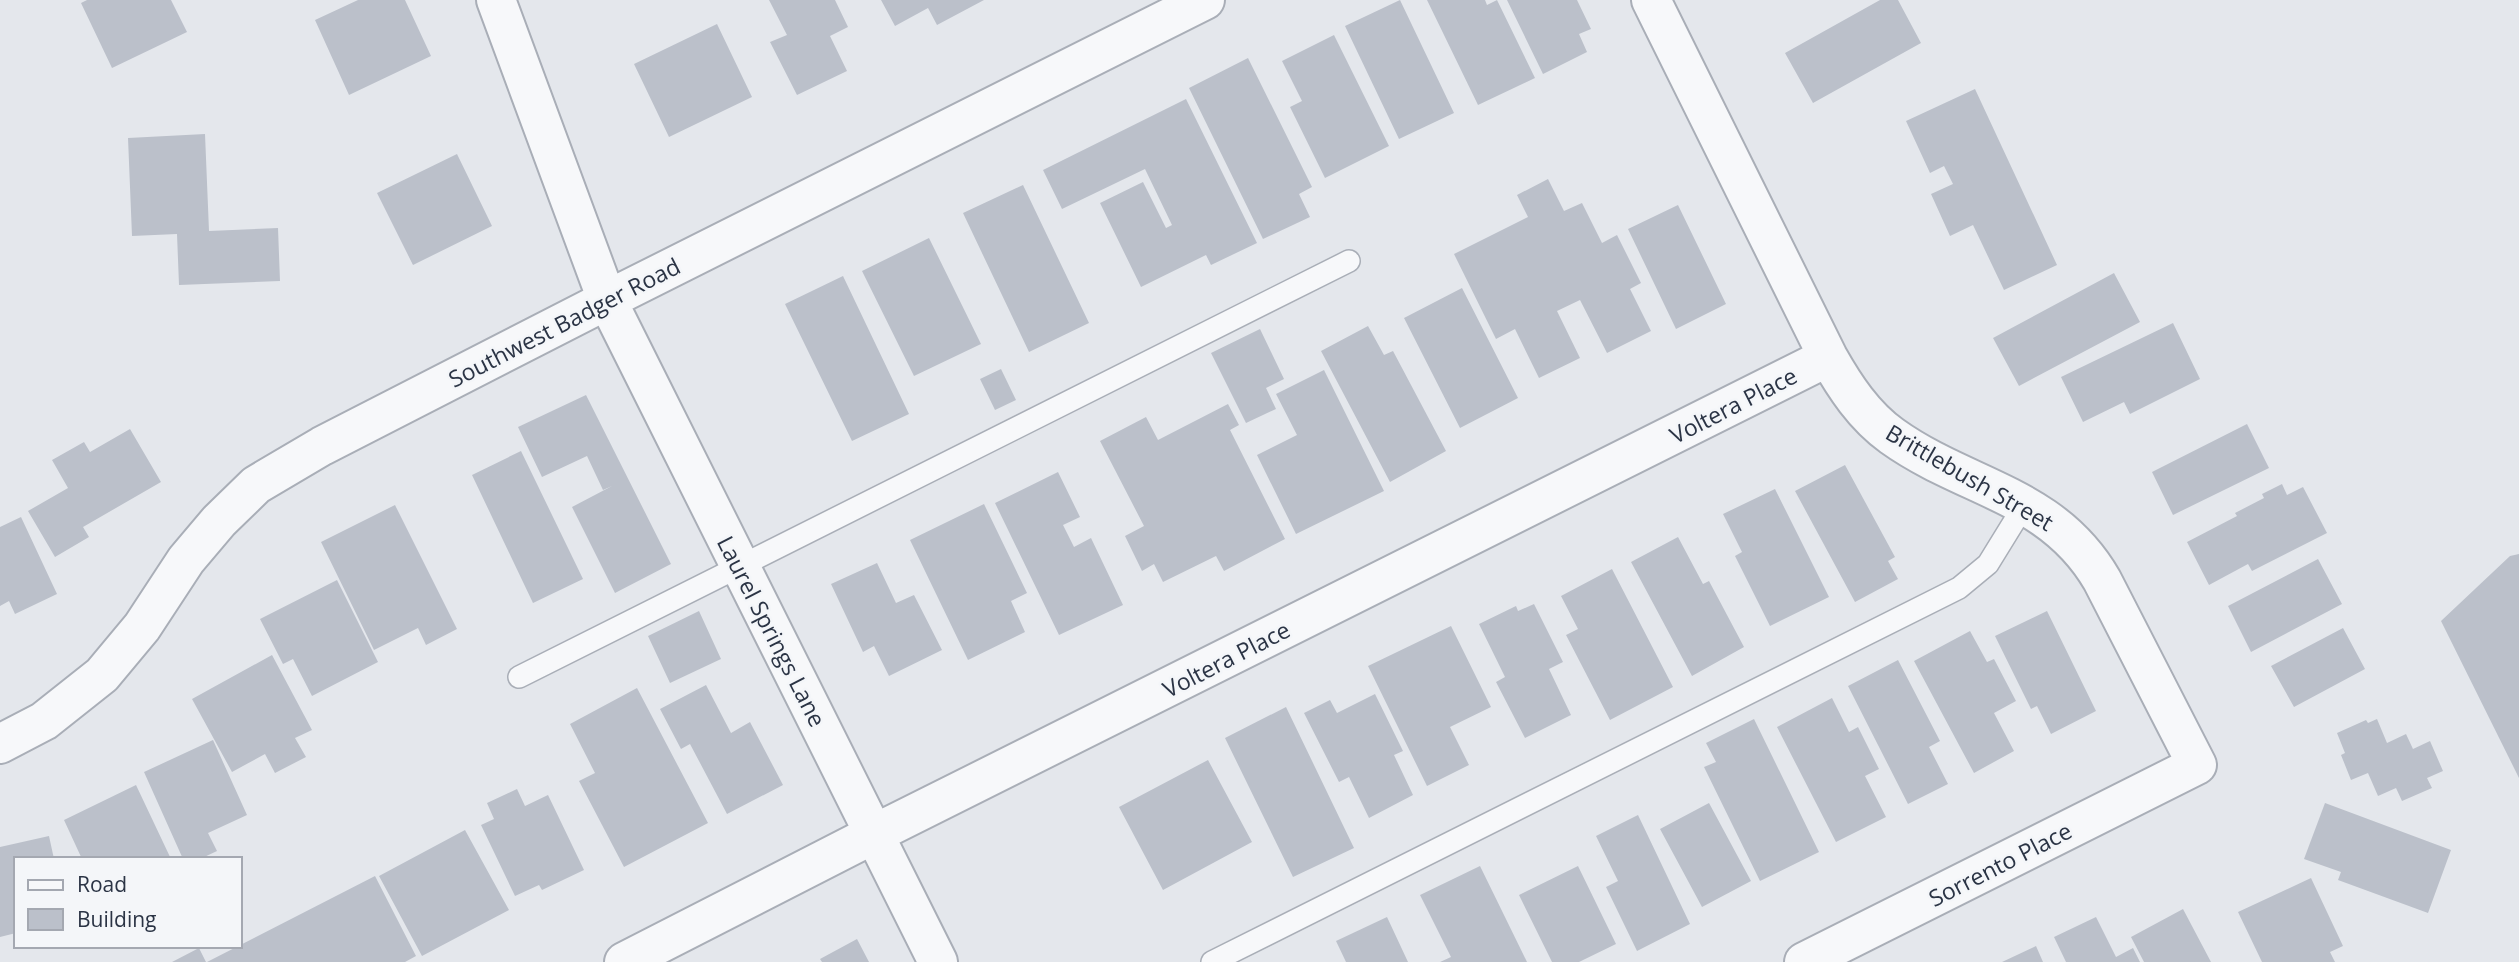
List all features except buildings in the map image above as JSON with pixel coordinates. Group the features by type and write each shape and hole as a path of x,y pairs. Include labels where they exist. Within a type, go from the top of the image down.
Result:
{"street":[{"name":"Laurel Springs Lane","path":"496,0 607,300 938,962"},
{"name":"Southwest Badger Road","path":"0,744 44,720 102,675 142,627 186,560 219,521 256,485 322,446 607,300 1205,0"},
{"name":"Brittlebush Street","path":"1651,0 1828,357 1857,402 1891,435 1928,458 2025,504 2072,539 2094,565 2197,765"},
{"name":"Voltera Place","path":"624,962 874,834 1828,357"},
{"name":"Sorrento Place","path":"1804,962 2197,765"}],"lane":[{"path":"519,677 1349,261"},
{"path":"1212,962 1959,588 1988,564 2025,504"}]}
